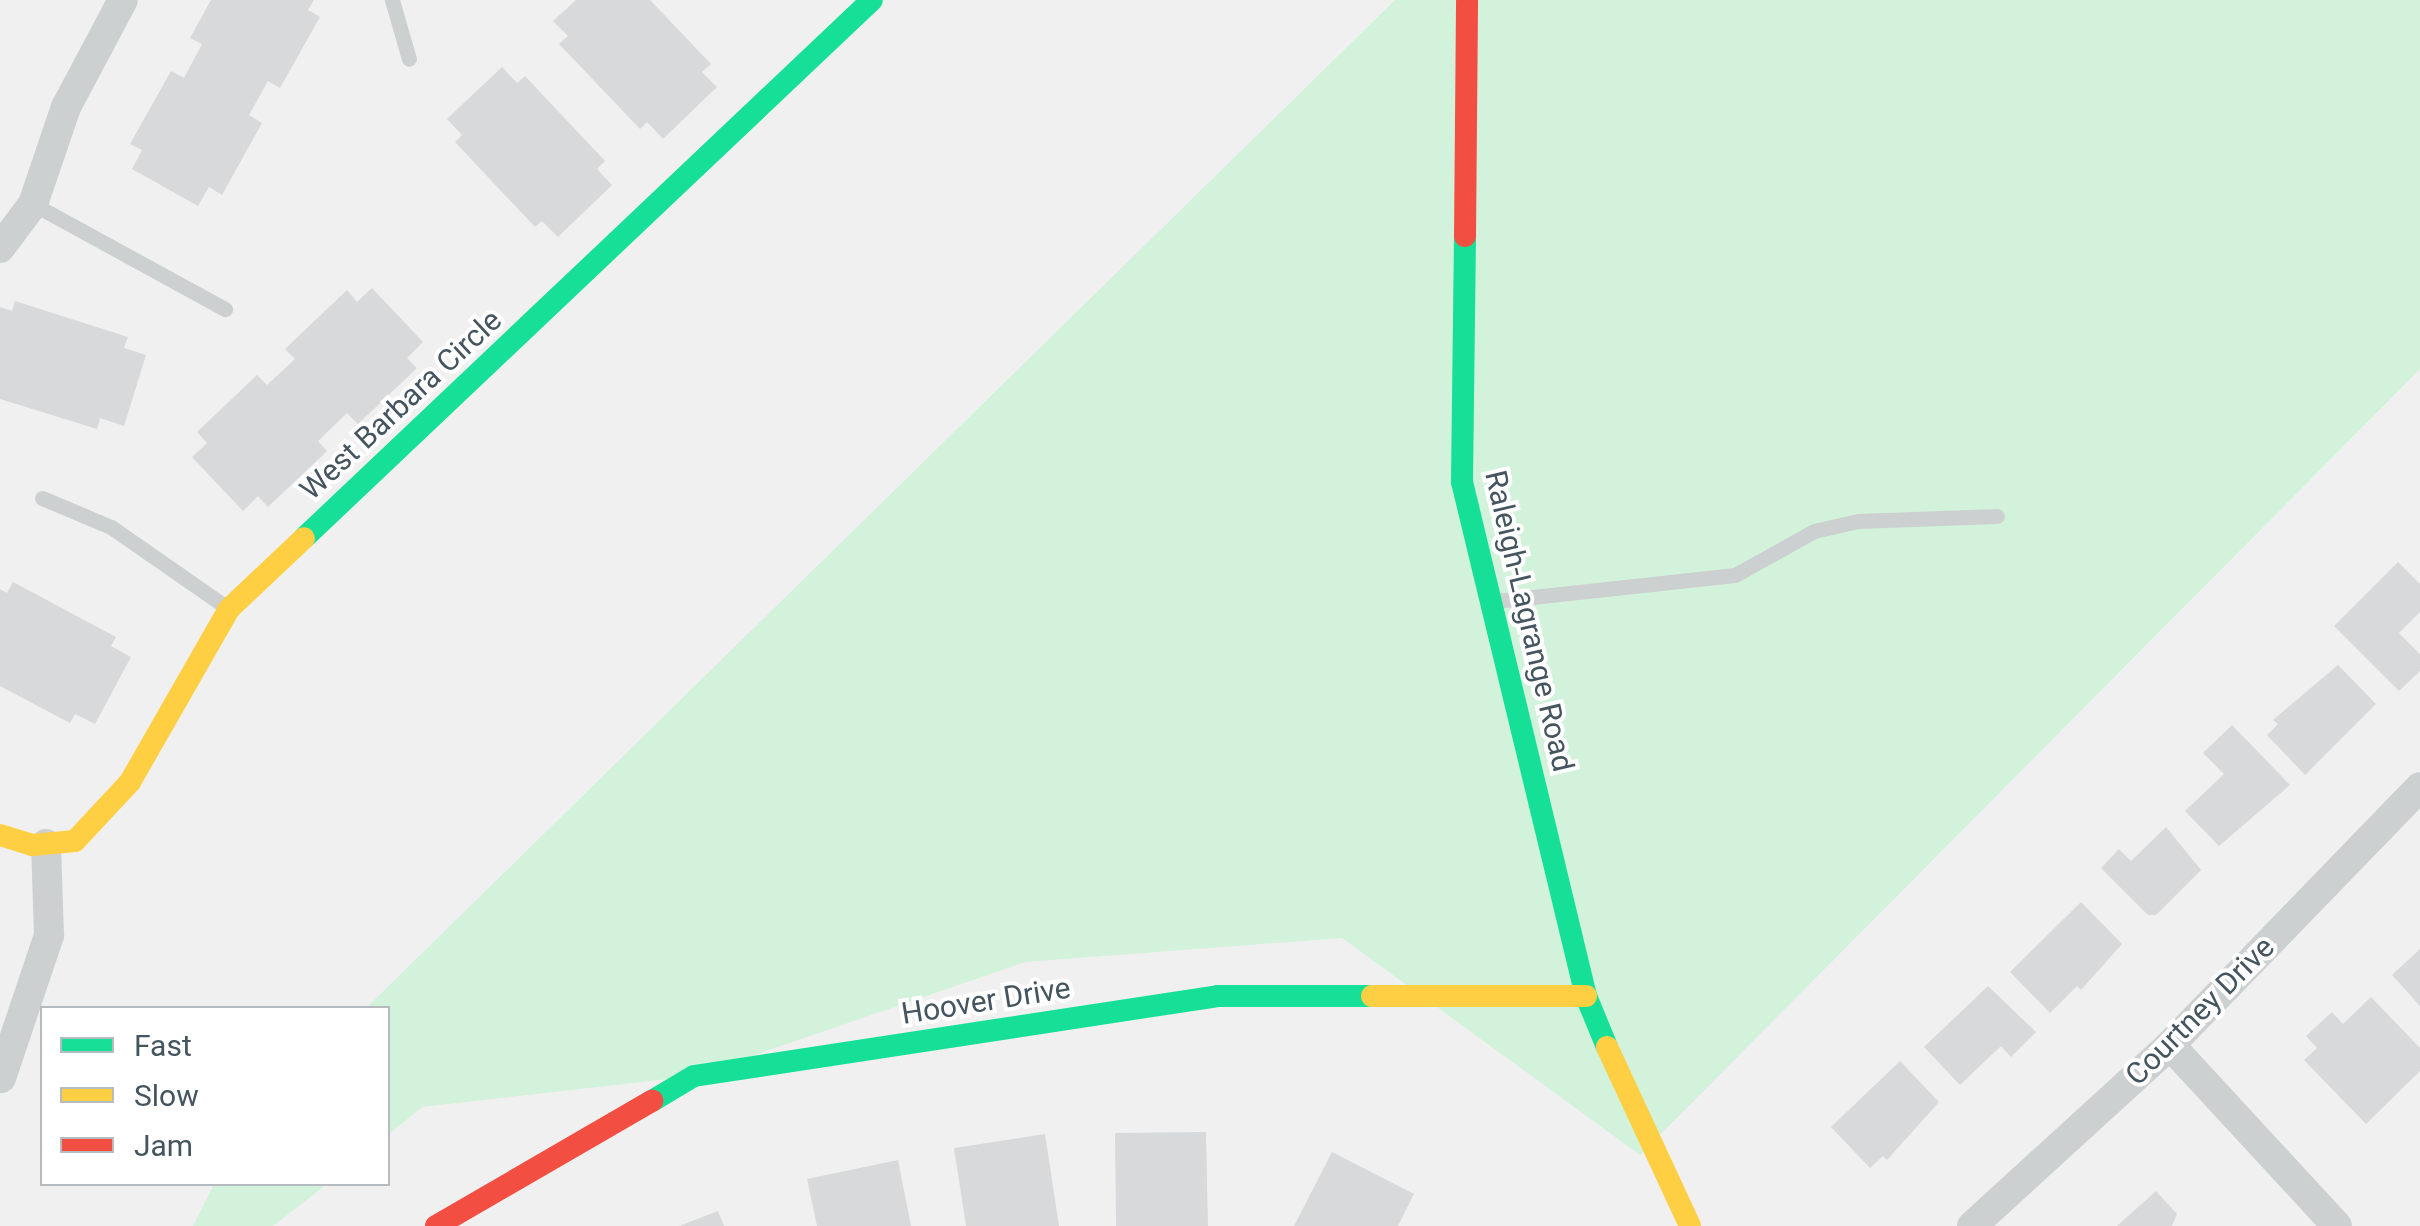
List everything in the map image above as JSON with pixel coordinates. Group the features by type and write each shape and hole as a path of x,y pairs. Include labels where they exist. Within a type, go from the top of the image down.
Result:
{"street":[{"path":"0,248 33,204 66,107 123,0"},
{"name":"West Barbara Circle","path":"46,844 75,841 130,782 230,609 872,0"},
{"name":"Raleigh-Lagrange Road","path":"1467,0 1462,482 1586,996 1653,1157 1690,1226"},
{"name":"Courtney Drive","path":"1972,1226 2170,1045 2420,787"},
{"path":"0,835 46,844 50,935 1,1078"},
{"name":"Hoover Drive","path":"447,1224 694,1076 1218,996 1586,996"},
{"path":"2170,1045 2337,1226"}],"lane":[{"path":"392,0 409,59"},
{"path":"33,204 225,309"},
{"path":"42,498 111,527 230,609"},
{"path":"1491,601 1735,574 1814,531 1858,521 1997,516"}],"green space":[{"path":"1395,0 2420,0 2420,369 1640,1155 1342,938 1025,962 694,1076 422,1107 390,1133 390,1006 368,1006"},
{"path":"213,1186 324,1186 273,1226 193,1226"}],"building":[{"path":"211,0 314,0 308,10 320,17 280,88 268,81 249,115 262,123 222,195 209,187 198,206 132,169 142,150 130,144 171,71 184,78 202,44 190,38"},
{"path":"576,0 650,0 711,64 702,72 717,87 663,139 647,122 640,129 559,44 568,36 553,21"},
{"path":"502,67 517,83 525,76 605,161 597,169 612,185 558,237 542,221 535,227 455,142 462,135 447,119"},
{"path":"372,288 423,342 407,358 417,368 358,424 347,413 318,441 327,451 268,507 258,496 243,511 192,457 207,443 197,432 257,375 267,385 295,359 285,349 347,290 357,302"},
{"path":"15,301 128,337 124,348 146,355 124,426 100,418 97,429 0,399 0,307 12,311"},
{"path":"2398,562 2420,584 2420,612 2399,633 2420,654 2420,671 2399,691 2334,626"},
{"path":"13,582 116,637 111,646 131,657 95,724 75,714 70,723 0,686 0,589 7,593"},
{"path":"2338,665 2376,704 2305,775 2267,735 2278,724 2273,720"},
{"path":"2232,725 2290,785 2219,846 2185,811 2224,774 2203,753"},
{"path":"2166,827 2201,870 2156,915 2148,915 2101,868 2119,849 2131,861"},
{"path":"2081,902 2122,944 2081,990 2077,986 2050,1013 2010,972"},
{"path":"2420,949 2420,1006 2392,975"},
{"path":"1988,986 2036,1032 2011,1057 2001,1046 1960,1085 1924,1047"},
{"path":"2371,997 2420,1048 2420,1071 2366,1124 2304,1060 2317,1048 2306,1036 2332,1012 2343,1024"},
{"path":"1900,1061 1939,1102 1887,1160 1883,1156 1870,1168 1831,1127"},
{"path":"1206,1132 1208,1226 1116,1226 1115,1133"},
{"path":"1045,1134 1059,1226 966,1226 954,1148"},
{"path":"1332,1152 1414,1194 1398,1226 1294,1226"},
{"path":"898,1160 911,1226 817,1226 807,1179"},
{"path":"2156,1191 2177,1214 2172,1226 2117,1226"},
{"path":"718,1211 724,1226 679,1226"}],"traffic: fast":[{"path":"304,538 872,0"},
{"path":"1465,236 1462,482 1586,996 1607,1047"},
{"path":"652,1101 694,1076 1218,996 1372,996"}],"traffic: slow":[{"path":"0,835 32,845 75,841 130,782 229,609 304,538"},
{"path":"1372,996 1586,996"},
{"path":"1607,1047 1690,1226"}],"traffic: jam":[{"path":"1465,236 1467,0"},
{"path":"436,1226 652,1101"}]}
